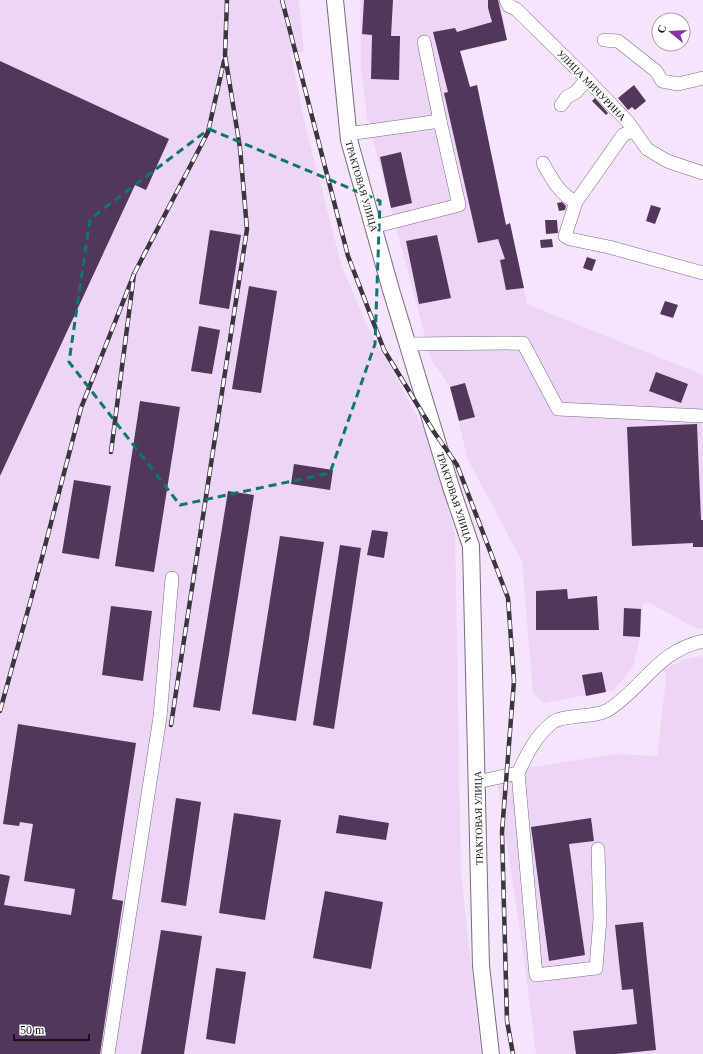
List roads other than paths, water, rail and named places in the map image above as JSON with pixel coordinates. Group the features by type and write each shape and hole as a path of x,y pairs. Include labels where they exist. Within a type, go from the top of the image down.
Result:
{"main road":[{"name":"ТРАКТОВАЯ УЛИЦА","path":"335,0 348,134 373,227 471,546 481,966 491,1054"}],"street":[{"name":"УЛИЦА МИЧУРИНА","path":"506,0 509,6 516,9 628,122 632,131 647,149 667,160 703,173"},
{"path":"604,40 618,40 656,71 662,81 678,84 703,78"},
{"path":"373,227 459,205 424,42"},
{"path":"561,105 567,97 576,92 587,79"},
{"path":"348,134 440,121"},
{"path":"632,131 624,135 576,202 565,236 570,239 609,247 703,273"},
{"path":"544,163 551,178 567,198 576,202"},
{"path":"408,344 523,343 558,409 703,416"},
{"path":"108,1054 160,717 172,578"},
{"path":"598,849 600,919 596,968 536,975 518,773 542,732 553,721 606,711 628,694 664,658 701,642"},
{"path":"477,782 518,773"}],"railway":[{"path":"171,725 247,229 240,148 225,55 227,0"},
{"path":"282,0 348,256 384,350 434,432 457,465 508,598 514,681 502,832 507,1021 513,1054"},
{"path":"111,452 134,274 208,132 224,61"},
{"path":"0,711 81,408 134,274"}]}
